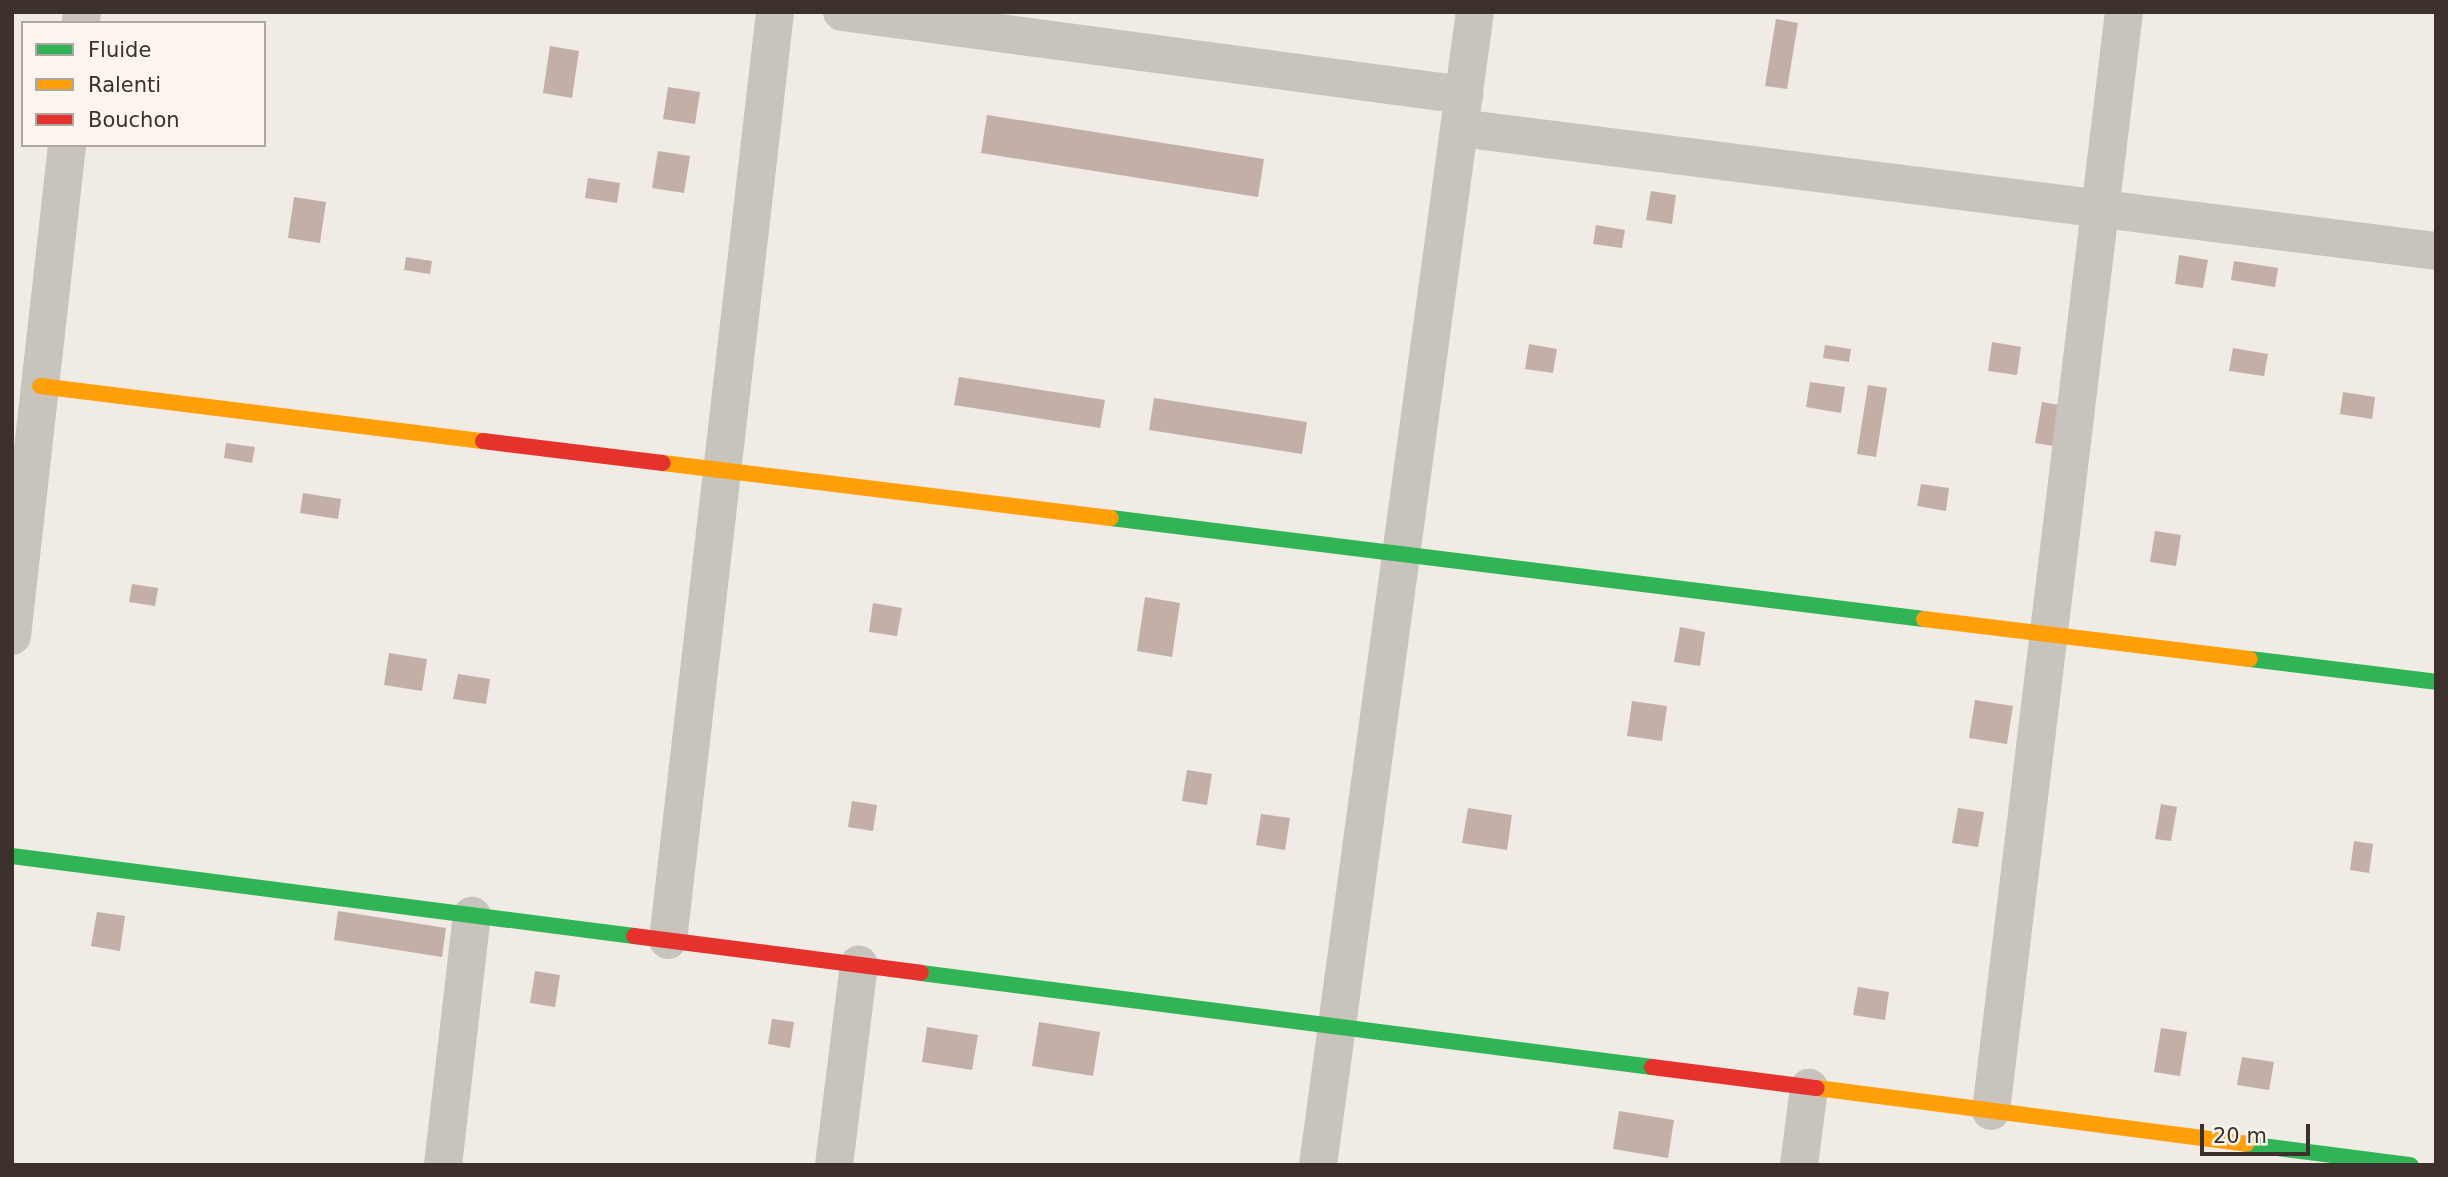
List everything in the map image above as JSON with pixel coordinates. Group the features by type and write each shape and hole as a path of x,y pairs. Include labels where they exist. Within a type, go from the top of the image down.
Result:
{"street":[{"path":"668,940 775,12"},
{"path":"842,12 1462,112 2100,209 2436,251"},
{"path":"1318,1165 1475,12"},
{"path":"1992,1111 2124,12"},
{"path":"12,636 67,147"},
{"path":"40,386 2049,631 2436,682"},
{"path":"12,856 2411,1165"},
{"path":"443,1165 472,916"},
{"path":"834,1165 859,965"},
{"path":"1799,1165 1809,1088"}],"building":[{"path":"1776,19 1798,23 1787,89 1765,86"},
{"path":"550,46 579,51 572,98 543,93"},
{"path":"668,87 700,92 695,124 663,119"},
{"path":"987,115 1264,159 1258,197 981,153"},
{"path":"658,151 690,156 684,193 652,188"},
{"path":"588,178 620,183 617,203 585,198"},
{"path":"1651,191 1676,195 1672,224 1646,220"},
{"path":"294,197 326,202 320,243 288,238"},
{"path":"1596,225 1625,230 1622,248 1593,244"},
{"path":"2179,255 2208,260 2203,288 2175,284"},
{"path":"406,257 432,261 430,274 404,270"},
{"path":"2234,261 2278,268 2275,287 2231,280"},
{"path":"1992,342 2021,347 2017,375 1988,371"},
{"path":"1529,344 1557,349 1553,373 1525,369"},
{"path":"1825,345 1851,349 1849,362 1823,358"},
{"path":"2233,348 2268,354 2264,376 2229,371"},
{"path":"959,377 1105,400 1100,428 954,405"},
{"path":"1810,382 1845,387 1841,413 1806,407"},
{"path":"1868,385 1887,388 1876,457 1857,454"},
{"path":"2343,392 2375,397 2372,419 2340,414"},
{"path":"1154,398 1307,422 1302,454 1149,430"},
{"path":"2042,402 2083,409 2077,450 2035,443"},
{"path":"226,443 255,447 252,463 224,458"},
{"path":"1921,484 1949,488 1946,511 1917,506"},
{"path":"303,493 341,499 338,519 300,513"},
{"path":"2155,531 2181,535 2176,566 2150,562"},
{"path":"132,584 158,588 155,606 129,602"},
{"path":"1145,597 1180,603 1172,657 1137,651"},
{"path":"873,603 902,608 897,636 869,632"},
{"path":"1680,627 1705,632 1700,666 1674,662"},
{"path":"389,653 427,659 422,691 384,685"},
{"path":"458,674 490,679 486,704 453,699"},
{"path":"1975,700 2013,706 2007,744 1969,738"},
{"path":"1632,701 1667,706 1662,741 1627,736"},
{"path":"1187,770 1212,774 1207,805 1182,801"},
{"path":"852,801 877,805 873,831 848,827"},
{"path":"2161,804 2177,807 2171,841 2155,839"},
{"path":"1468,808 1512,815 1507,850 1462,843"},
{"path":"1958,808 1984,812 1978,847 1952,843"},
{"path":"1261,814 1290,818 1285,850 1256,845"},
{"path":"2354,841 2373,844 2369,873 2350,870"},
{"path":"338,911 446,928 442,957 334,940"},
{"path":"97,912 125,916 120,951 91,946"},
{"path":"535,971 560,975 555,1007 530,1003"},
{"path":"1858,987 1889,992 1885,1020 1853,1015"},
{"path":"772,1019 794,1022 790,1048 768,1044"},
{"path":"1039,1022 1100,1032 1093,1076 1032,1066"},
{"path":"927,1027 978,1035 972,1070 922,1062"},
{"path":"2161,1028 2187,1032 2180,1076 2154,1072"},
{"path":"2242,1057 2274,1062 2269,1090 2237,1085"},
{"path":"1619,1111 1674,1120 1668,1158 1613,1149"}],"traffic: fast":[{"path":"1111,518 1924,619"},
{"path":"2250,659 2436,682"},
{"path":"12,856 634,936"},
{"path":"921,973 1652,1067"},
{"path":"2246,1144 2411,1165"}],"traffic: slow":[{"path":"40,386 483,441"},
{"path":"663,463 1111,518"},
{"path":"1924,619 2250,659"},
{"path":"1817,1088 2246,1144"}],"traffic: jam":[{"path":"483,441 663,463"},
{"path":"634,936 921,973"},
{"path":"1652,1067 1817,1088"}]}
